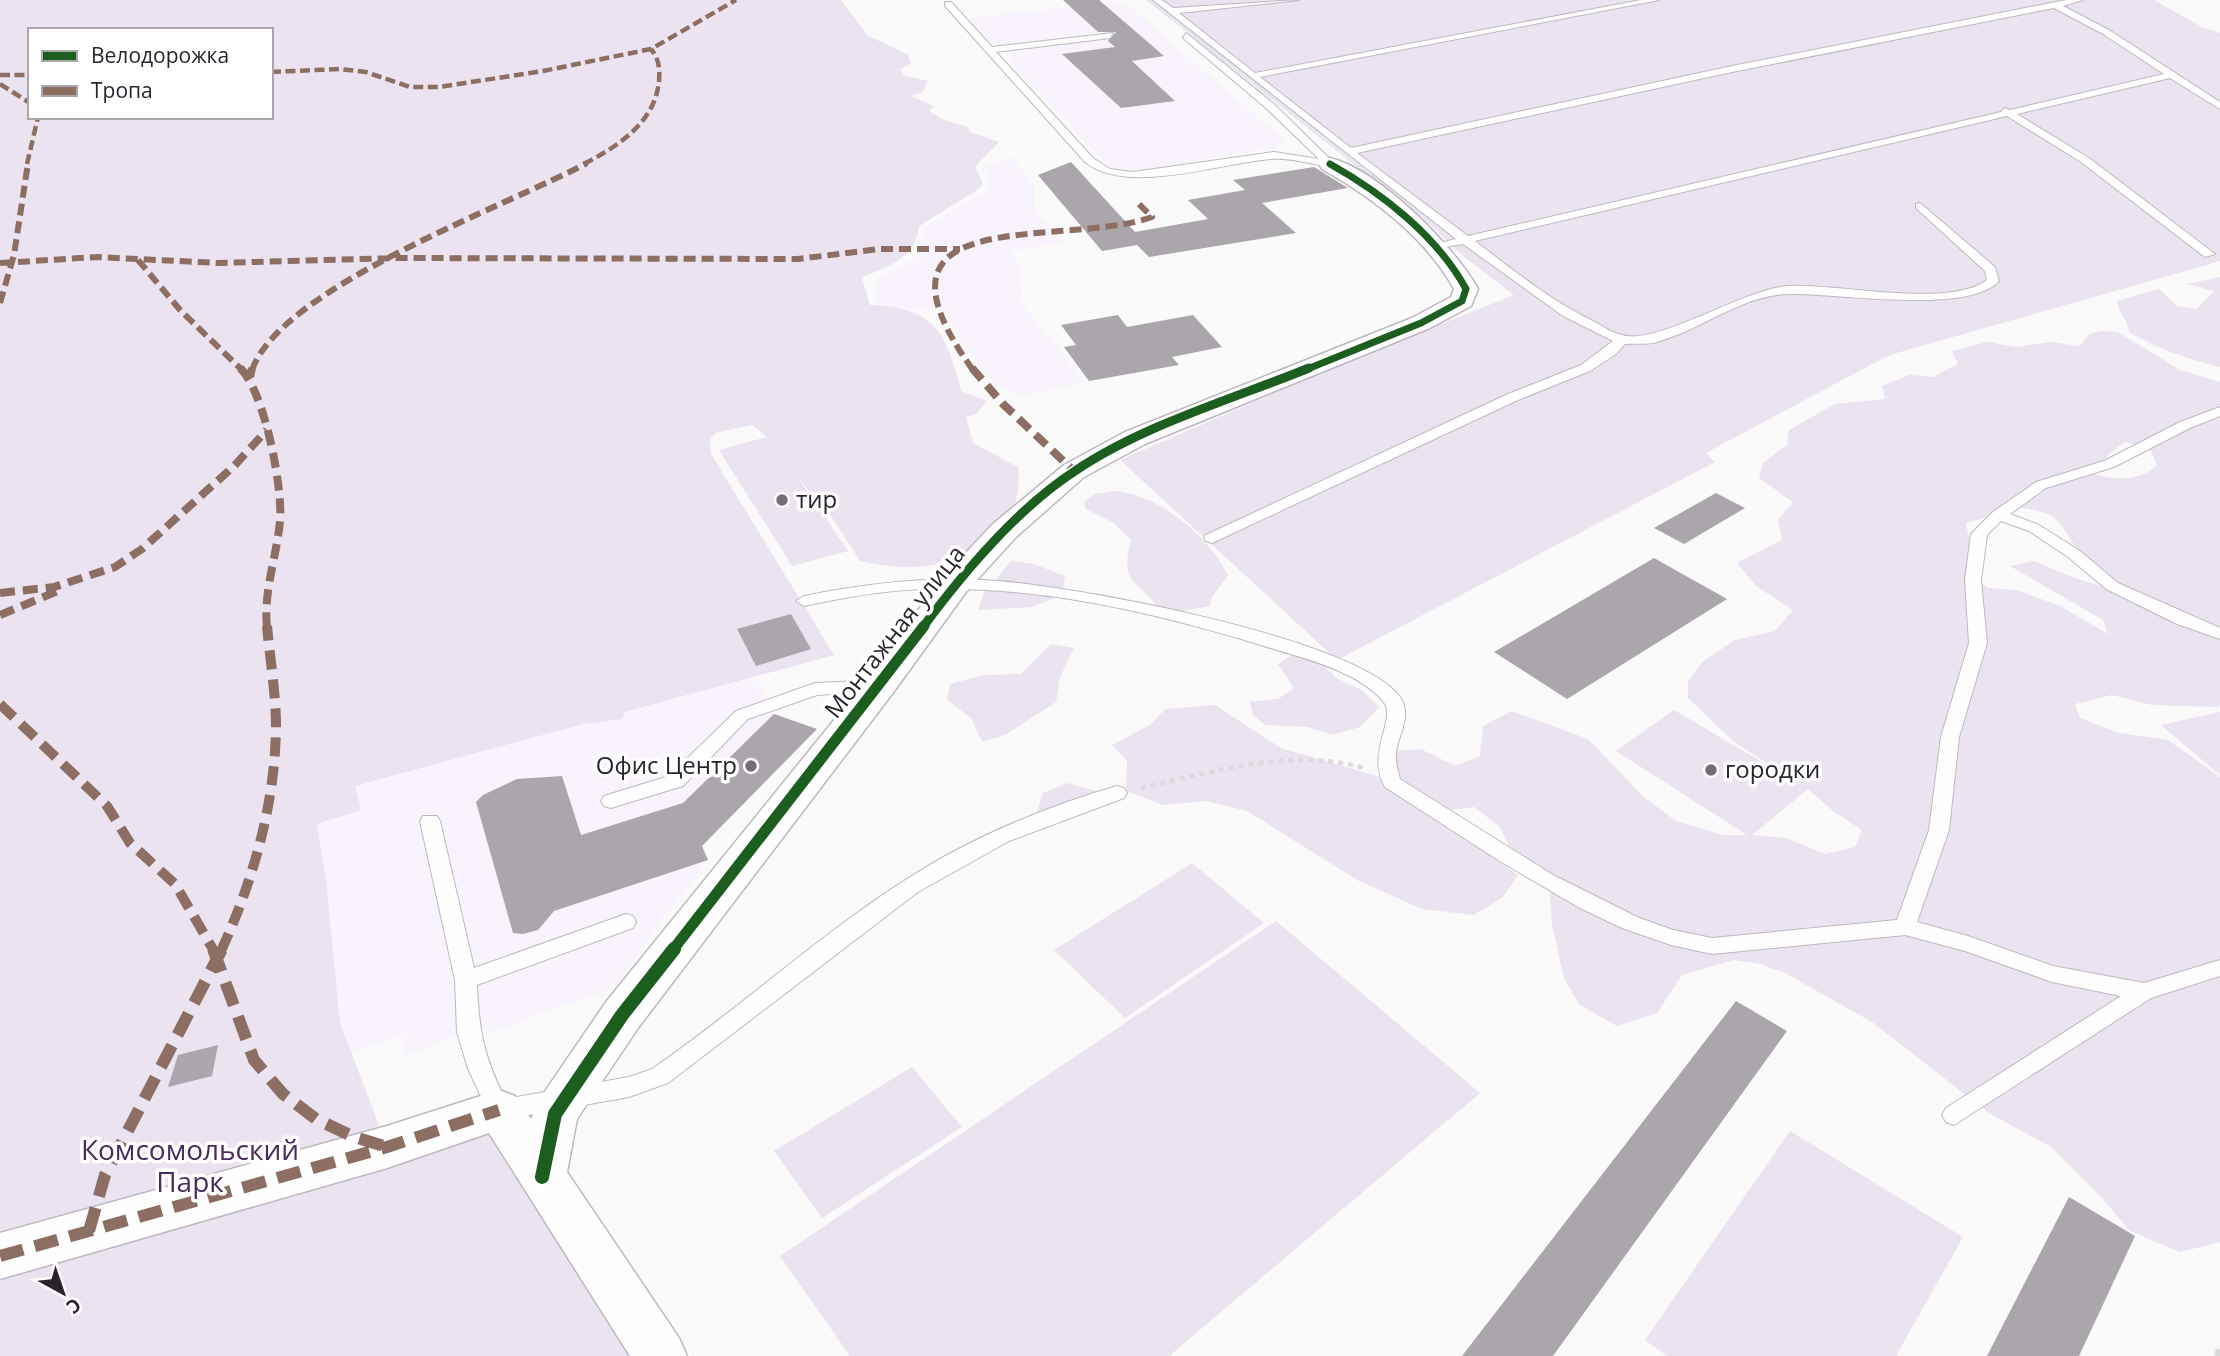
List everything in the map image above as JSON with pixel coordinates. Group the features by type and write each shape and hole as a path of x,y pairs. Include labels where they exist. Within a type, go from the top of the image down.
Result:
{"street":[{"name":"Монтажная улица","path":"542,1177 555,1114 630,1004 880,686 954,585 1014,523 1074,471 1135,438 1420,323 1462,301 1466,289 1450,244 1350,174 1339,158"},
{"path":"0,1256 387,1147 499,1110 660,1356"}],"lane":[{"path":"1142,0 1270,106 1339,158 2079,0"},
{"path":"1157,0 1256,75 1339,158"},
{"path":"1171,11 1295,0"},
{"path":"1256,75 1655,0"},
{"name":"Монтажная улица","path":"948,4 1089,160 1111,173 1140,175 1274,155 1339,158"},
{"path":"2055,5 2106,32 2220,106"},
{"path":"990,50 1110,35"},
{"path":"1450,244 2005,111 2171,75"},
{"path":"2005,111 2085,160 2208,254"},
{"path":"1450,244 1621,340 1653,339 1761,294 1789,289 1931,297 1981,290 1993,281 1991,270 1920,206"},
{"path":"1212,538 1526,391 1595,364 1613,351 1621,340"},
{"path":"1905,927 1939,830 1950,737 1978,643 1973,580 1979,534 1998,515 2041,485 2109,464 2185,425 2220,411"},
{"path":"1998,515 2034,528 2074,554 2112,586 2183,620 2220,634"},
{"path":"804,601 863,589 954,585 1041,591 1139,606 1219,626 1340,668 1394,702 1395,725 1385,758 1392,782 1578,898 1641,928 1681,942 1712,946 1905,927 1968,944 2052,974 2144,992"},
{"path":"611,801 676,781 742,715 815,690 880,686"},
{"path":"430,821 466,979 468,1031 480,1069 499,1110 629,1087 660,1076 872,916 950,865 1002,836 1117,793"},
{"path":"466,979 626,922"},
{"path":"1954,1115 2144,992 2220,968"}],"path":[{"path":"1117,793 1208,773 1307,760 1349,762 1392,782"},
{"path":"2217,1356 2220,1346"}],"shaded area":[{"path":"1117,2 1128,5 1285,141 1273,148 1134,171 1107,165 1010,61 1011,50 1005,45 984,41 962,19"},
{"path":"1012,157 1034,186 1034,210 1064,243 1011,251 1019,264 1023,305 1085,382 1021,396 997,388 959,338 946,310 891,310 875,300 877,280 916,258 925,227 985,191 991,181 984,167"},
{"path":"755,677 774,714 817,729 702,846 708,860 613,988 488,1033 486,1025 407,1055 401,1034 351,1054 340,1023 326,880 317,824 361,810 354,786"}],"green space":[{"name":"Комсомольский Парк","path":"0,0 841,0 867,35 908,55 911,64 900,69 904,76 928,81 923,92 911,96 934,106 929,111 944,120 968,127 970,132 999,142 975,167 983,183 979,189 919,226 912,247 899,260 862,278 870,305 910,312 935,327 950,354 961,391 987,401 976,414 966,417 973,443 1018,467 1018,492 1012,512 988,550 924,566 895,567 860,561 833,519 797,476 848,551 792,566 719,450 767,437 752,425 715,433 710,440 711,454 834,655 625,712 622,719 583,724 355,786 361,810 317,824 326,880 340,1023 387,1146 499,1110 660,1356 0,1356"},
{"path":"1146,0 2154,0 2202,27 2220,33 2220,261 1893,354 1706,453 1715,462 1337,660 1120,460 1351,360 1514,295 1464,257 1428,223"},
{"path":"2220,277 2220,367 2173,353 2129,332 2117,301 2159,289 2177,306 2197,309 2214,291 2187,284"},
{"path":"2101,331 2118,332 2180,370 2220,382 2220,704 2218,707 2152,705 2112,695 2075,704 2080,718 2119,733 2168,740 2220,777 2220,1242 2180,1252 2130,1231 2100,1196 2051,1147 1989,1113 1872,1022 1785,973 1760,964 1733,960 1682,975 1657,1013 1617,1026 1580,1005 1564,979 1552,924 1549,887 1536,864 1509,846 1499,826 1474,807 1438,812 1473,843 1518,875 1503,897 1474,915 1422,909 1357,880 1247,811 1206,801 1163,805 1126,791 1127,761 1112,745 1150,725 1165,709 1215,705 1281,748 1384,778 1385,752 1421,749 1455,766 1480,756 1483,726 1512,711 1588,739 1644,797 1676,821 1723,835 1747,835 1616,751 1674,710 1808,789 1734,742 1688,698 1688,682 1702,662 1735,640 1775,631 1793,610 1756,586 1737,563 1782,540 1778,519 1793,502 1759,478 1763,463 1787,445 1789,430 1835,404 1885,399 1882,386 1909,375 1933,377 1958,364 1952,351 1987,342 2016,347 2050,342 2080,346 2089,334","holes":["2126,442 2150,450 2157,465 2142,475 2124,478 2105,477 2088,471","2008,504 2047,514 2055,519 2080,552 2101,572 2110,589 2034,561 2010,566 2103,620 2108,634 2060,606 2016,590 1988,588 1967,571 1973,559 1966,523 1988,517","1808,789 1833,811 1862,830 1855,847 1825,854 1786,838 1752,835"]},
{"path":"1115,491 1132,494 1165,509 1195,532 1208,546 1228,575 1212,597 1210,606 1162,615 1147,594 1134,582 1128,567 1131,539 1112,522 1086,509 1084,502 1095,494"},
{"path":"1011,561 1034,564 1065,576 1062,595 1032,607 978,610 983,595"},
{"path":"1051,644 1074,648 1060,677 1056,702 1005,735 982,742 971,718 947,700 950,684 983,675 1021,674"},
{"path":"1293,654 1316,657 1336,678 1362,690 1379,707 1360,727 1332,735 1308,727 1265,725 1253,715 1250,702 1278,699 1294,688 1278,664"},
{"path":"2220,712 2220,775 2161,725"},
{"path":"1067,783 1097,791 1084,812 1060,819 1037,811 1043,793"},
{"path":"1192,863 1264,923 1125,1018 1054,950"},
{"path":"1276,921 1480,1093 1169,1356 850,1356 780,1256"},
{"path":"912,1067 962,1127 822,1218 774,1151"},
{"path":"1790,1131 1963,1237 1896,1356 1667,1356 1645,1340"}],"building":[{"path":"1063,0 1099,0 1164,56 1132,61 1175,101 1121,108 1062,54 1115,47 1108,41 1116,32 1098,32"},
{"path":"1071,162 1135,232 1208,219 1188,200 1245,190 1233,180 1314,167 1348,188 1262,203 1296,233 1149,257 1137,245 1102,251 1038,175"},
{"path":"1118,315 1127,327 1193,315 1222,347 1172,357 1179,365 1089,381 1064,347 1076,345 1061,325"},
{"path":"1716,493 1745,508 1684,544 1654,528"},
{"path":"1654,558 1727,599 1567,699 1494,652"},
{"path":"791,614 811,649 756,666 737,629"},
{"path":"774,714 817,729 702,846 708,860 554,911 538,930 523,934 513,933 476,802 483,795 517,779 562,776 581,835 683,803"},
{"path":"1736,1001 1787,1031 1553,1356 1462,1356"},
{"path":"218,1045 212,1076 168,1087 178,1055"},
{"path":"2069,1197 2135,1236 2079,1356 1987,1356"}],"marked path":[{"path":"273,72 340,69 366,72 410,87 439,87 543,71 651,49 736,0"},
{"path":"250,377 256,358 275,335 340,286 429,237 594,159 635,130 649,114 657,92 658,62 651,49"},
{"path":"0,75 28,75"},
{"path":"0,84 28,102"},
{"path":"0,303 14,255 26,170 38,119"},
{"path":"1074,471 1030,431 976,374 954,343 939,313 935,284 945,258 958,248 993,239 1123,225 1152,217 1137,202"},
{"path":"0,263 97,257 218,263 395,258 798,259 879,249 960,249"},
{"path":"89,1231 105,1175 209,978 240,910 265,825 274,763 276,725 266,620 280,520 280,493 267,430 250,377 181,311 138,260"},
{"path":"0,593 54,587 115,567 142,549 234,466 267,430"},
{"path":"0,615 58,591"},
{"path":"0,704 107,806 130,843 175,884 209,938 254,1060 283,1094 316,1119 354,1137 387,1147"},
{"path":"0,1256 387,1147 499,1110"}],"cycle path":[{"path":"542,1177 555,1114 622,1015 880,686 954,585 1004,531 1074,471 1135,438 1421,323 1462,301 1466,289 1444,256 1426,237 1385,201 1330,164"}],"place":[{"name":"тир","path":"782,500"},
{"name":"Офис Центр","path":"751,766"},
{"name":"городки","path":"1711,770"}]}
